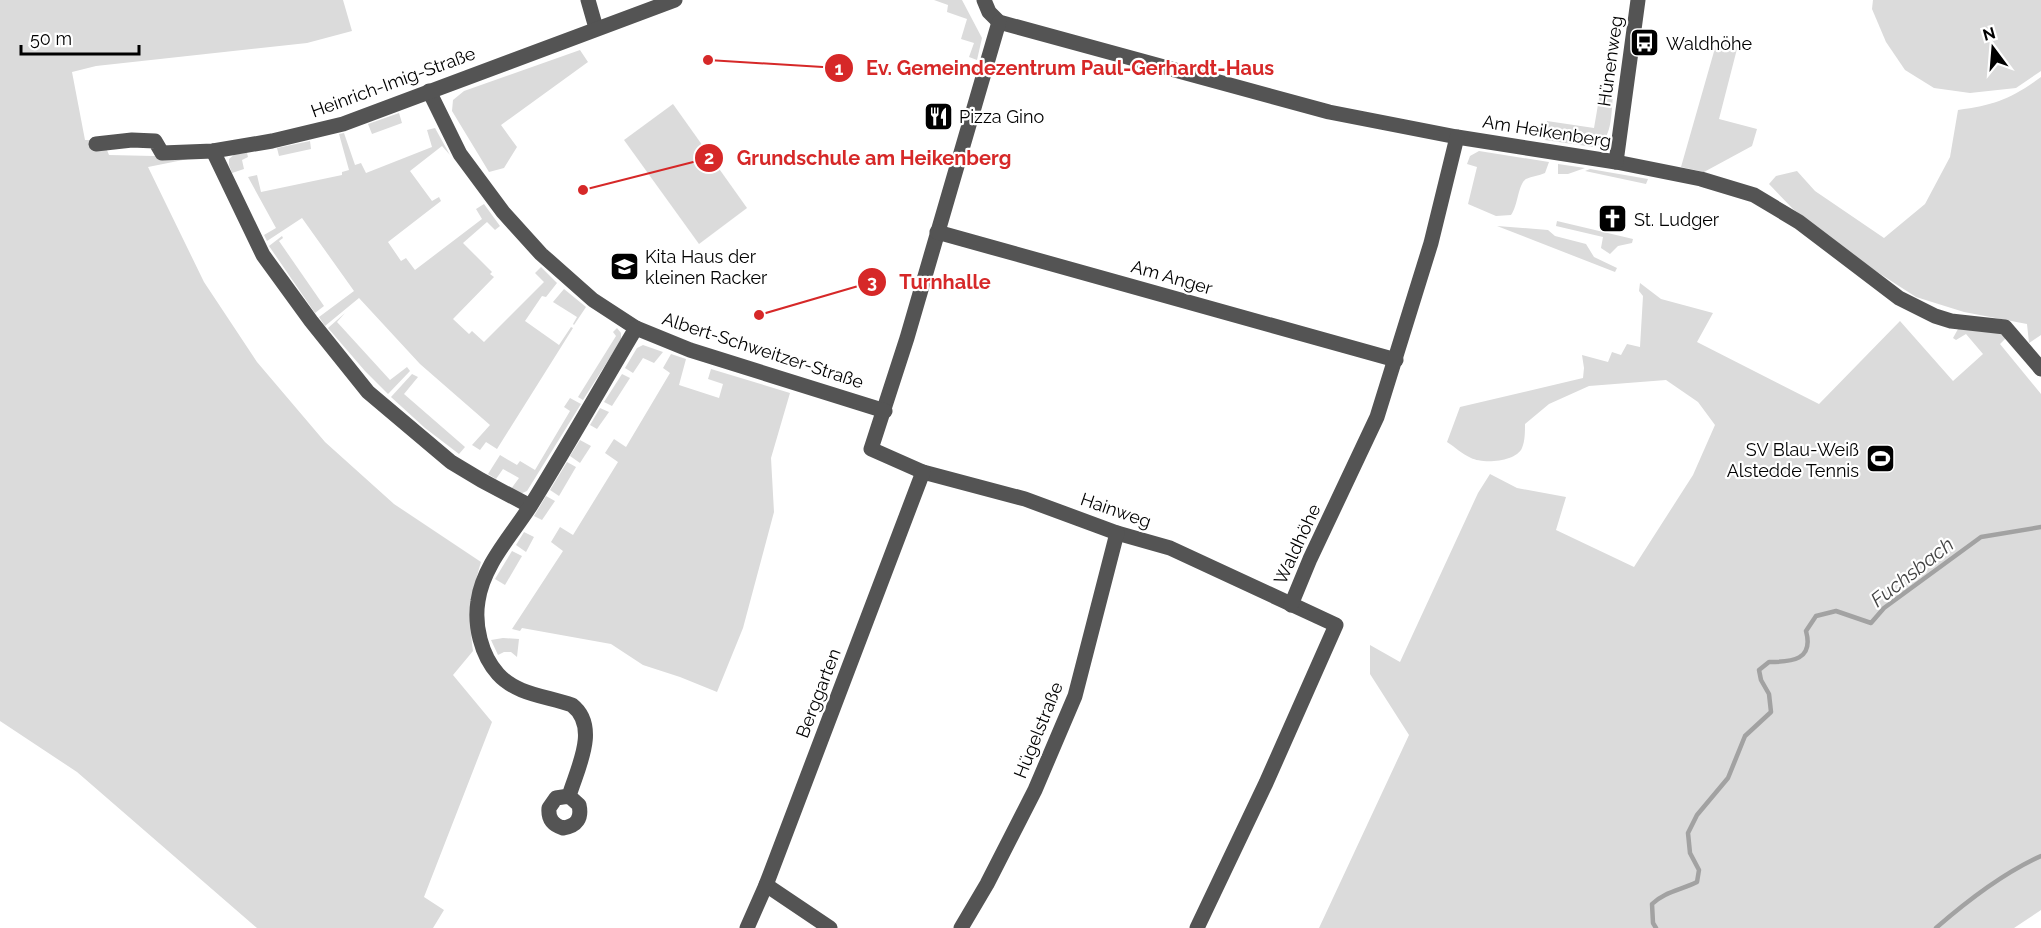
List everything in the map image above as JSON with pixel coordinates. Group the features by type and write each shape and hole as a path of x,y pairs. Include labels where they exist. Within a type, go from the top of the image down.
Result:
{"street":[{"path":"588,0 596,28"},
{"name":"Heinrich-Imig-Straße","path":"96,144 132,140 155,141 162,153 213,151 310,133 343,124 675,0"},
{"path":"923,472 872,449 999,22 989,12 984,0"},
{"name":"Hünenweg","path":"1616,162 1638,0"},
{"name":"Am Heikenberg","path":"999,22 1329,112 1457,137 1616,162 1701,179 1754,195 1799,222 1899,297 1935,316 1951,321 2006,327 2041,369"},
{"name":"Albert-Schweitzer-Straße","path":"429,91 460,154 508,218 541,254 593,300 636,328 690,350 885,411"},
{"name":"Waldhöhe","path":"1197,928 1266,783 1336,625 1291,605 1310,559 1377,417 1431,243 1457,137"},
{"path":"213,151 263,255 311,321 368,392 451,462 530,506"},
{"name":"Am Anger","path":"937,232 1396,360"},
{"path":"569,796 586,738 585,719 572,705 524,692 499,675 489,661 479,635 478,601 491,565 530,506 636,328"},
{"name":"Hainweg","path":"923,472 1025,499 1117,533 1170,548 1238,578 1291,605"},
{"name":"Berggarten","path":"747,928 766,885 923,472"},
{"name":"Hügelstraße","path":"961,928 987,884 1035,790 1075,696 1117,533"},
{"path":"766,885 830,928"}],"shaded area":[{"path":"0,0 343,0 352,31 307,43 96,66 72,72 85,140 103,140 109,155 198,157 148,167 204,282 257,362 325,442 394,504 481,562 471,606 473,651 453,675 492,722 424,897 444,910 433,928 257,928 77,772 0,721"},
{"path":"934,0 962,0 982,38 977,60 969,57 974,43 961,39 967,19 947,12 948,5"},
{"path":"1873,0 2041,0 2041,71 2016,88 1970,93 1934,88 1905,70 1886,42 1872,9"},
{"path":"1717,41 1738,45 1719,119 1757,129 1752,146 1704,172 1681,167"},
{"path":"580,50 588,62 501,125 517,147 504,168 489,172 452,111 453,100 464,91"},
{"path":"2041,77 2041,335 2029,343 2027,324 1964,312 1916,297 1871,268 1793,209 1769,184 1776,176 1797,171 1815,191 1884,238 1925,204 1950,157 1958,110 2002,100 2021,91"},
{"path":"1600,93 1613,95 1610,126 1600,144 1593,147 1545,140 1547,121 1594,128"},
{"path":"673,104 747,208 699,244 624,140"},
{"path":"399,113 402,123 372,134 368,124"},
{"path":"435,128 450,155 442,146 410,171 432,201 439,197 441,201 388,242 401,261 406,258 415,270 482,219 476,209 484,204 500,226 495,230 487,222 463,243 492,272 490,274 494,277 453,319 469,334 472,331 484,342 544,282 535,273 541,267 557,283 546,297 542,296 525,321 559,345 571,327 573,328 497,449 486,442 480,450 472,445 490,425 420,364 359,298 325,326 319,317 354,291 302,218 267,241 264,235 276,228 248,177 257,175 261,192 342,175 342,172 349,170 339,134 344,133 355,165 361,163 366,173 432,147 427,130"},
{"path":"310,141 311,149 279,156 277,148"},
{"path":"1479,151 1549,162 1545,173 1528,178 1523,182 1511,215 1496,216 1468,204 1477,167 1467,164 1470,156"},
{"path":"247,153 248,157 242,160 244,169 232,173 229,159 235,154"},
{"path":"1558,164 1585,168 1568,174 1558,174"},
{"path":"1590,169 1648,179 1646,184 1585,171"},
{"path":"1557,221 1633,239 1632,243 1618,246 1610,254 1601,248 1603,237 1556,226"},
{"path":"1497,226 1548,230 1555,236 1586,244 1594,257 1617,268 1615,272"},
{"path":"282,236 283,238 279,241 324,306 315,313 269,246"},
{"path":"1640,283 1661,299 1713,313 1697,342 1819,404 1900,321 1953,381 1983,354 1966,334 1956,340 1953,338 1958,329 1971,328 2003,332 2006,338 2000,344 2041,394 2041,910 2014,928 1319,928 1409,735 1370,674 1370,645 1400,662 1478,493 1490,474 1517,488 1566,497 1556,530 1634,567 1693,475 1715,425 1698,402 1666,380 1589,386 1549,404 1525,424 1524,439 1519,453 1499,461 1476,460 1447,442 1460,407 1583,378 1582,355 1608,362 1612,352 1621,355 1627,344 1640,347 1643,296 1639,291"},
{"path":"564,289 586,307 574,325 577,317 553,302"},
{"path":"345,313 337,322 390,380 407,367 410,371 388,394 328,328"},
{"path":"617,328 621,333 621,340 583,400 578,397 616,336 613,332"},
{"path":"643,345 663,352 654,363 643,358 633,373 625,368 637,348"},
{"path":"671,354 686,359 679,385 719,398 723,384 708,379 711,369 790,393 771,458 774,512 743,628 717,692 643,665 611,644 522,628 520,631 512,629 563,551 551,542 560,527 573,535 618,462 605,453 614,439 626,447 670,373 663,368"},
{"path":"412,374 418,377 404,394 465,447 459,454 425,428 391,397"},
{"path":"622,374 630,378 612,406 604,402"},
{"path":"570,398 581,404 527,491 520,494 511,489 519,478 503,469 496,479 488,474 500,455 517,465 520,461 535,470 570,411 564,407"},
{"path":"600,408 609,412 597,429 590,425"},
{"path":"580,440 591,446 580,463 570,456"},
{"path":"567,462 576,467 559,496 550,490"},
{"path":"546,496 555,501 542,520 534,516"},
{"path":"524,532 534,537 526,552 516,545"},
{"path":"512,551 522,556 505,585 495,579"},
{"path":"519,639 517,657 511,652 498,655 491,640"}],"waterway":[{"name":"Fuchsbach","path":"1656,928 1653,923 1652,904 1667,894 1697,882 1699,870 1690,853 1688,833 1697,815 1728,778 1745,736 1771,712 1769,694 1761,680 1759,670 1769,662 1793,660 1804,654 1808,641 1806,631 1816,616 1836,611 1871,623 1884,608 1981,537 2041,527"},
{"name":"Fuchsbach","path":"1936,928 1986,888 2041,856"}],"place":[{"name":"Waldhöhe","path":"1645,43"},
{"name":"Ev. Gemeindezentrum Paul-Gerhardt-Haus","path":"708,60"},
{"name":"Pizza Gino","path":"938,116"},
{"name":"Grundschule am Heikenberg","path":"583,190"},
{"name":"St. Ludger","path":"1613,219"},
{"name":"Kita Haus der kleinen Racker","path":"624,266"},
{"name":"Turnhalle","path":"759,315"},
{"name":"SV Blau-Weiß Alstedde Tennis","path":"1880,459"}]}
